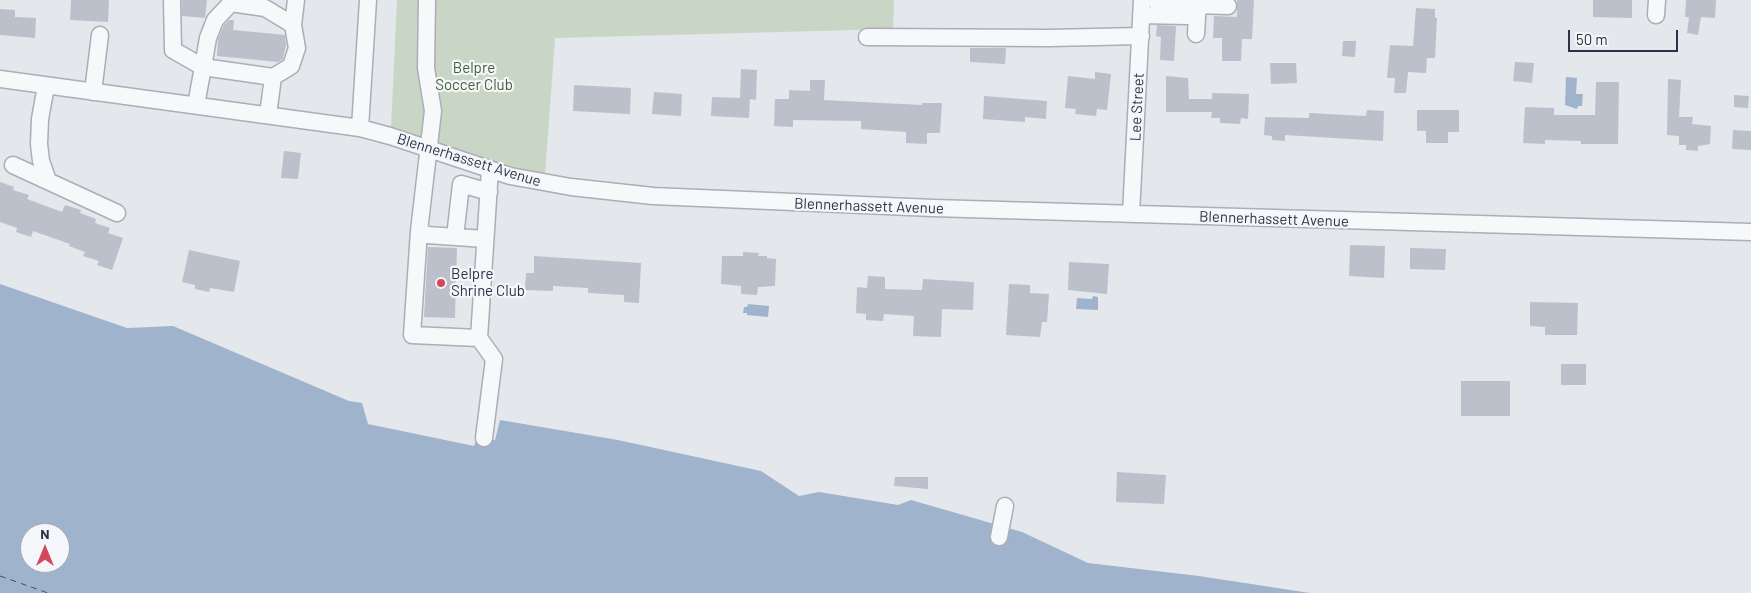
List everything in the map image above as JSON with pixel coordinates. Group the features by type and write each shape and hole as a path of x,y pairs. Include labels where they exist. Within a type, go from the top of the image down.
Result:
{"street":[{"path":"172,0 173,50 203,67 273,77 291,66 297,48 293,25 296,0"},
{"path":"360,128 368,0"},
{"path":"426,0 426,68 433,111 419,231 412,334 479,338"},
{"path":"1154,0 1162,4 1197,7"},
{"path":"196,105 208,38 216,20 231,1 265,8 293,25"},
{"path":"1142,7 1228,6"},
{"name":"Lee Street","path":"1131,214 1142,7"},
{"path":"1196,34 1197,7"},
{"path":"94,92 100,35"},
{"path":"867,37 1049,38 1140,36"},
{"path":"268,115 273,77"},
{"name":"Blennerhassett Avenue","path":"0,79 360,128 429,148 490,169 544,183 653,196 917,208 1751,232"},
{"path":"46,86 40,119 39,144 41,161 48,181"},
{"path":"13,165 117,213"},
{"path":"484,438 494,360 479,338 490,169"},
{"path":"455,237 461,184 489,192"},
{"path":"419,231 427,235 486,239"},
{"path":"999,536 1005,506"}],"green space":[{"name":"Belpre Soccer Club","path":"397,0 894,0 893,29 555,38 545,175 511,168 391,128"}],"water":[{"path":"1566,77 1577,78 1576,94 1583,94 1582,106 1578,106 1577,109 1565,105"},
{"path":"0,284 127,328 173,326 349,401 362,403 368,424 474,446 477,437 495,440 500,420 618,440 761,471 799,496 819,492 898,505 911,500 1022,532 1088,563 1199,576 1310,593 0,593"},
{"path":"1093,296 1098,297 1098,310 1076,309 1077,298 1092,299"},
{"path":"748,304 769,306 768,317 743,313 744,307 747,307"}],"building":[{"path":"71,0 109,0 108,22 70,20"},
{"path":"182,0 207,0 205,18 182,16"},
{"path":"1237,0 1254,0 1252,39 1242,39 1241,61 1222,61 1222,38 1213,38 1214,16 1237,17"},
{"path":"1593,0 1632,0 1632,18 1593,17"},
{"path":"1686,0 1716,0 1715,18 1701,17 1698,35 1687,33 1689,17 1685,17"},
{"path":"1416,8 1435,9 1435,18 1437,18 1435,58 1427,58 1426,73 1408,72 1406,93 1394,93 1395,78 1387,78 1390,45 1413,46"},
{"path":"0,9 15,10 15,17 36,18 35,38 0,35"},
{"path":"229,20 234,20 233,30 285,35 286,45 283,59 278,62 217,56 218,39 224,25"},
{"path":"1157,25 1176,26 1174,61 1160,60 1161,37 1156,36"},
{"path":"1343,41 1356,41 1355,57 1342,56"},
{"path":"970,48 1006,48 1005,64 970,62"},
{"path":"1515,62 1534,63 1532,83 1513,81"},
{"path":"1270,63 1296,63 1297,83 1271,84"},
{"path":"741,69 757,70 756,100 750,99 749,118 711,116 712,97 740,98"},
{"path":"1095,72 1111,74 1107,110 1097,109 1096,116 1075,114 1076,109 1065,108 1068,76 1095,79"},
{"path":"1166,76 1188,78 1189,99 1212,99 1212,93 1249,94 1248,119 1241,118 1240,124 1220,123 1220,118 1211,118 1212,112 1166,112"},
{"path":"1668,79 1681,80 1679,117 1693,117 1692,124 1711,126 1710,144 1698,146 1698,151 1686,150 1686,145 1679,145 1679,136 1667,135"},
{"path":"810,80 825,80 824,100 922,105 922,103 942,103 940,133 927,133 927,144 906,143 906,132 861,129 861,121 793,120 793,127 774,126 775,99 789,99 789,90 810,91"},
{"path":"1596,82 1619,82 1618,144 1581,144 1581,141 1545,140 1545,144 1523,143 1525,107 1554,108 1554,115 1595,115"},
{"path":"574,85 631,88 630,114 573,111"},
{"path":"654,92 682,94 681,116 652,114"},
{"path":"1734,95 1749,96 1748,108 1734,107"},
{"path":"984,96 1047,101 1046,119 1025,117 1025,122 983,119"},
{"path":"1367,110 1384,111 1383,141 1285,135 1285,141 1272,140 1272,136 1264,135 1265,117 1309,118 1309,113 1366,116"},
{"path":"1417,110 1459,110 1459,132 1448,132 1448,143 1426,143 1426,131 1417,131"},
{"path":"1733,130 1751,131 1751,150 1732,149"},
{"path":"284,151 301,153 298,179 281,178"},
{"path":"0,182 14,187 13,190 29,195 27,199 62,212 65,205 81,210 80,213 96,219 95,223 110,228 108,233 123,238 112,270 97,265 99,261 83,256 85,252 69,246 70,244 33,231 31,237 16,232 17,228 0,222"},
{"path":"1350,245 1385,246 1384,278 1349,276"},
{"name":"Belpre Shrine Club","path":"428,247 457,248 455,318 424,317"},
{"path":"1410,248 1446,249 1445,270 1410,269"},
{"path":"189,250 240,261 234,292 210,288 209,292 195,289 195,285 182,282"},
{"path":"743,252 759,253 758,256 776,259 775,286 758,287 757,295 741,294 741,286 721,284 722,256 743,256"},
{"path":"534,256 641,263 639,303 624,302 624,295 588,293 588,288 553,286 553,291 525,290 526,273 534,273"},
{"path":"1069,262 1109,264 1107,294 1068,290"},
{"path":"868,276 885,277 885,289 922,290 923,279 974,282 973,310 942,309 941,337 913,336 914,316 884,314 883,321 866,320 866,314 856,313 857,287 867,288"},
{"path":"1009,284 1030,285 1030,293 1049,294 1047,322 1042,322 1040,337 1006,335"},
{"path":"1530,302 1578,303 1577,335 1545,335 1545,327 1530,326"},
{"path":"1561,364 1586,364 1586,385 1561,385"},
{"path":"1461,381 1510,381 1510,416 1461,416"},
{"path":"1117,472 1166,475 1164,504 1116,502"},
{"path":"895,477 928,477 928,489 894,486"}],"ferry route":[{"path":"0,576 48,593"}],"place":[{"name":"Belpre Shrine Club","path":"441,283"}]}
